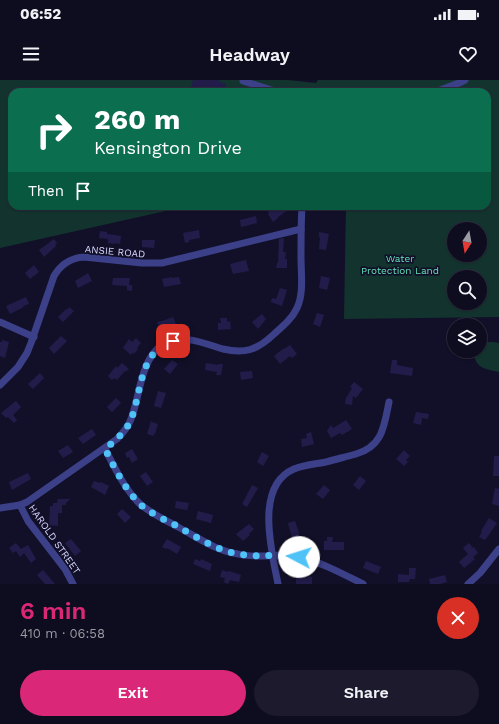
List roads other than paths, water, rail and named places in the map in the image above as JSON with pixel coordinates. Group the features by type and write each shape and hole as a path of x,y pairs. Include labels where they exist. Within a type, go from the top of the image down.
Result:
{"street":[{"path":"243,80 266,88"},
{"path":"446,88 465,80"},
{"path":"0,508 20,505 27,502 105,449 117,439 129,423 133,414 145,369 149,361 160,347 168,342 186,339 199,341 230,350 250,350 259,347 284,325 296,310 301,295 302,210"},
{"name":"ANSIE ROAD","path":"0,385 22,362 27,353 34,337 54,276 63,264 73,259 84,257 142,264 169,261 301,230"},
{"path":"0,322 34,337"},
{"path":"278,584 269,527 269,510 273,491 285,474 295,468 356,454 370,448 380,437 385,421 388,402"},
{"path":"105,449 120,478 141,505 154,514 219,549 249,556 292,555 306,558 363,584"},
{"name":"HAROLD STREET","path":"20,505 28,522 65,569 74,584"},
{"path":"468,584 480,573 499,549"}],"park label":[{"name":"Water Protection Land","path":"400,264"}]}
